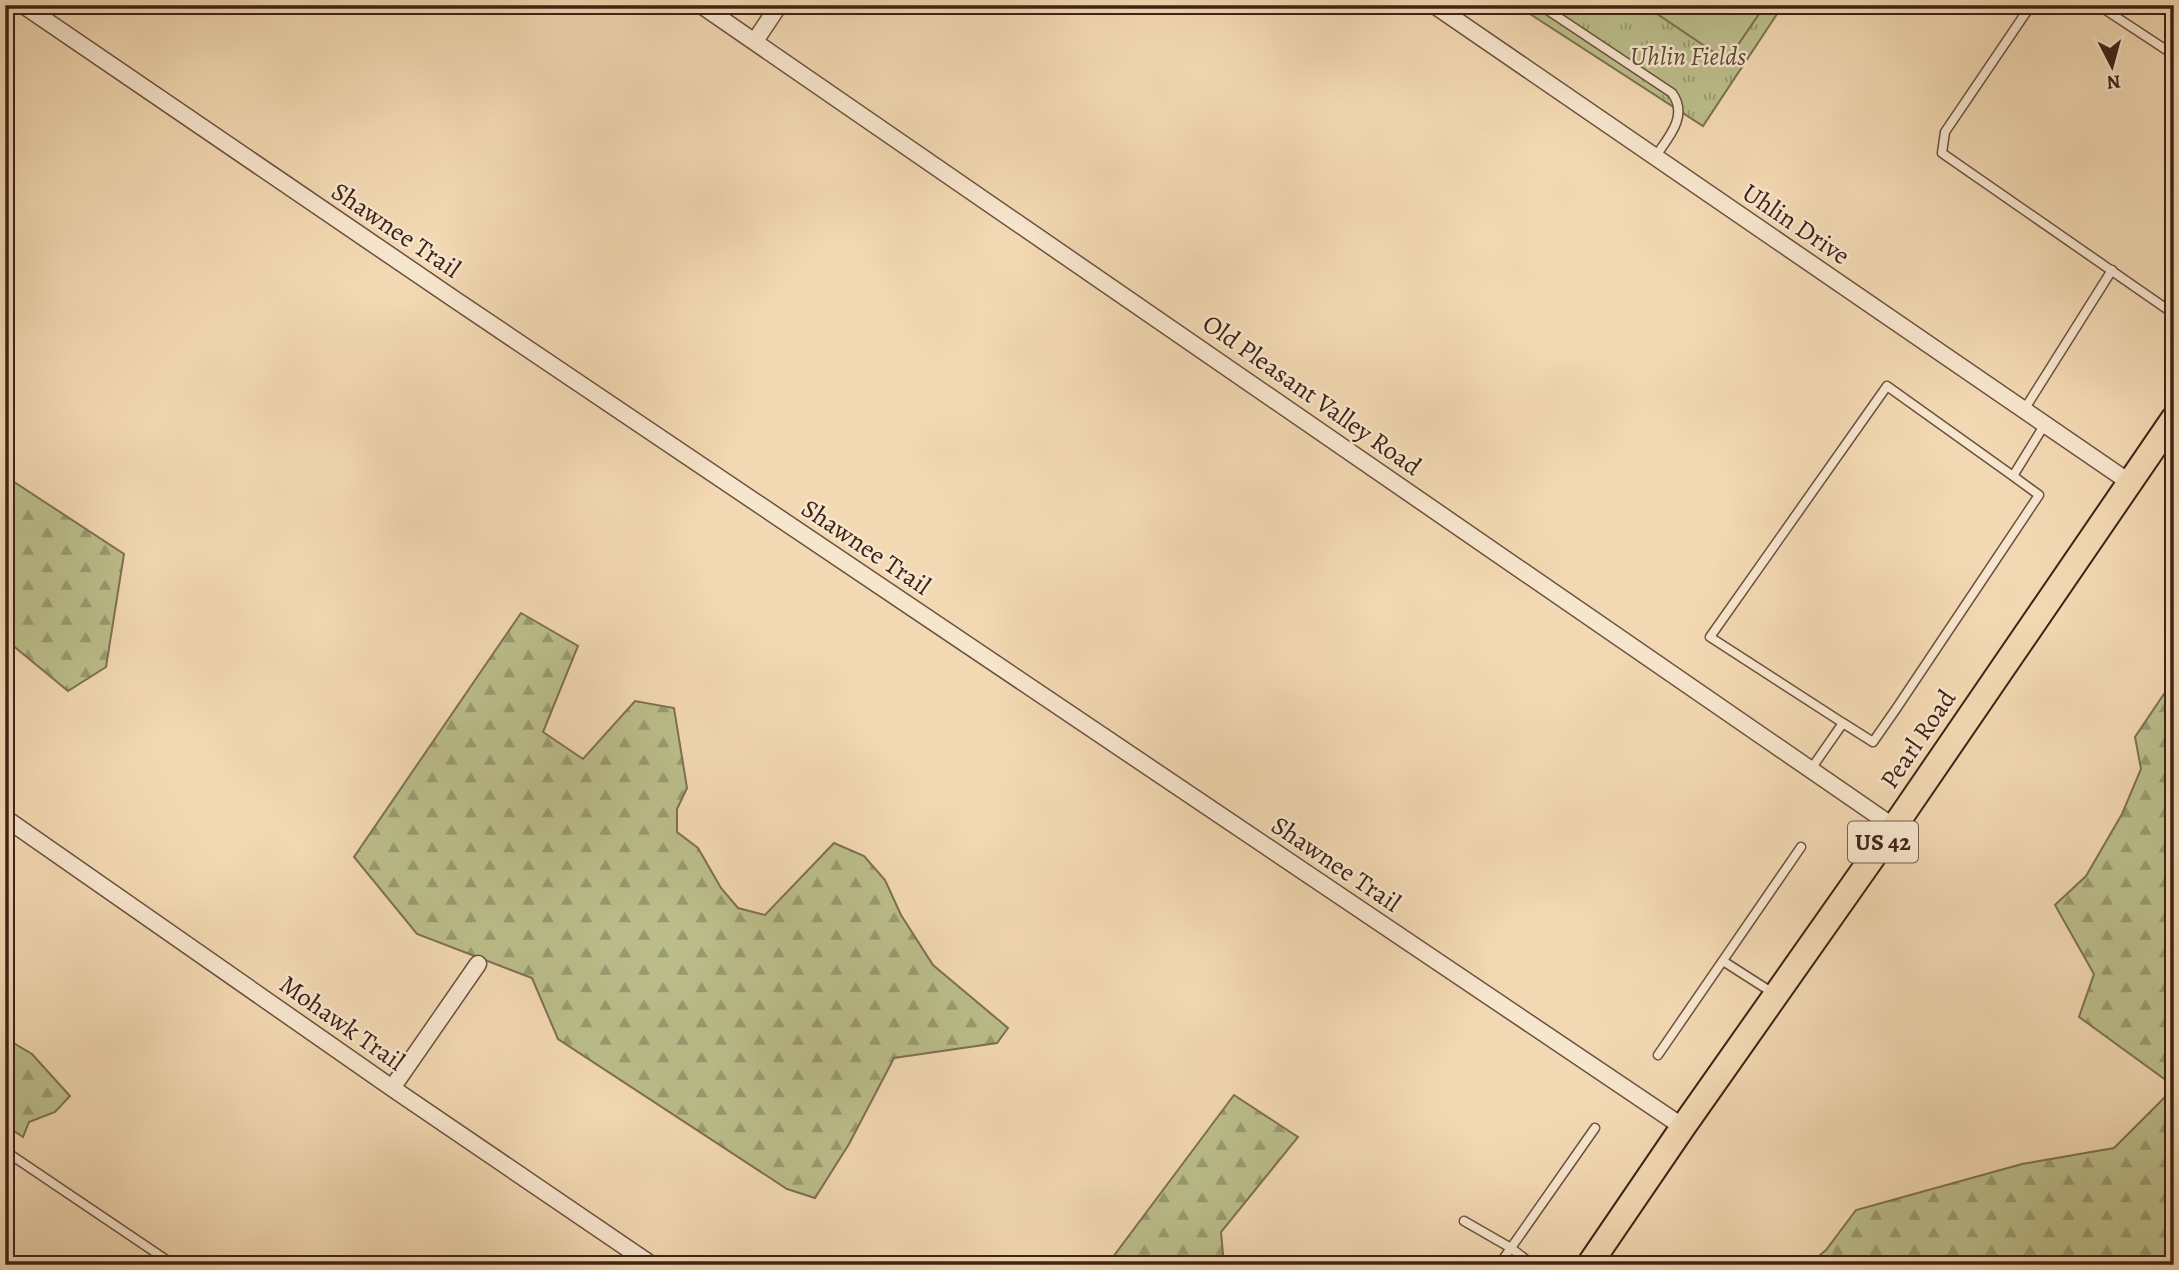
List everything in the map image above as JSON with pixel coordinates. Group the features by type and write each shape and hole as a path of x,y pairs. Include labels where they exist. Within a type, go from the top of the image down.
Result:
{"main road":[{"name":"Pearl Road","path":"1589,1265 1775,995 1895,827 2174,418"}],"street":[{"name":"Shawnee Trail","path":"23,5 466,307 1683,1127"},
{"name":"Old Pleasant Valley Road","path":"701,5 1895,827"},
{"path":"755,41 779,5"},
{"name":"Uhlin Drive","path":"1434,5 2129,482"},
{"name":"Mohawk Trail","path":"5,818 392,1088 652,1265"},
{"path":"392,1088 478,964"}],"lane":[{"path":"1540,5 1672,93 1678,102 1677,124 1655,157"},
{"path":"2031,5 1945,132 1942,153 2174,314"},
{"path":"2098,5 2174,55"},
{"path":"2024,410 2112,270"},
{"path":"1887,386 2013,476 2039,495 1873,742 1710,637 1887,386"},
{"path":"2013,476 2045,424"},
{"path":"1811,769 1843,723"},
{"path":"1658,1055 1801,847"},
{"path":"1723,961 1775,995"},
{"path":"1499,1265 1595,1128"},
{"path":"5,1151 174,1265"},
{"path":"1464,1221 1511,1248 1533,1265"}],"green space":[{"name":"Uhlin Fields","path":"1516,5 1783,5 1703,126"},
{"path":"1644,5 1765,5 1727,61"},
{"path":"5,476 124,554 106,667 68,691 5,639"},
{"path":"521,613 578,646 543,732 583,759 635,701 674,708 687,788 677,809 677,832 698,848 721,888 738,908 765,915 834,843 864,856 885,880 901,915 933,965 1008,1028 997,1043 894,1058 849,1144 815,1198 787,1189 558,1039 532,978 417,934 354,857"},
{"path":"2174,679 2174,1086 2079,1017 2094,974 2055,905 2086,876 2122,814 2141,769 2135,737"},
{"path":"5,1038 32,1054 70,1096 55,1112 29,1122 23,1137 5,1125"},
{"path":"2174,1088 2174,1265 1808,1265 1826,1250 1856,1210 2022,1164 2114,1148"},
{"path":"1234,1095 1298,1137 1221,1232 1224,1265 1107,1265"}]}
